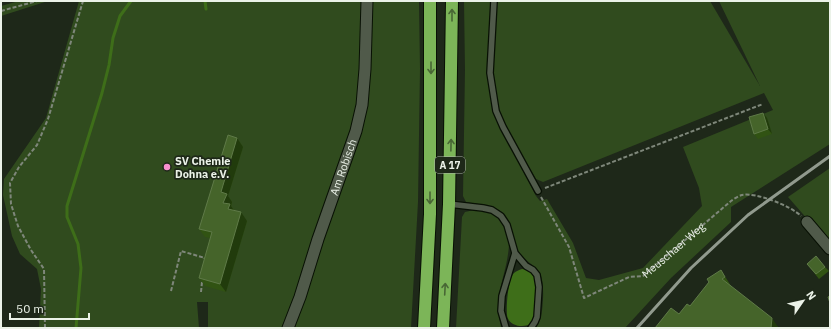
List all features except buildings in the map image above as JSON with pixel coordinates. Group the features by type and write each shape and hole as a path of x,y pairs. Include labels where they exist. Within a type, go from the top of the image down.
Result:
{"highway":[{"name":"A 17","path":"424,328 430,214 430,1"},
{"name":"A 17","path":"443,328 450,204 452,1"}],"street":[{"name":"Am Robisch","path":"288,328 300,297 318,239 356,131 362,105 366,62 367,1"},
{"path":"807,222 830,249"}],"lane":[{"path":"494,1 490,73 496,111 503,127 538,191"},
{"path":"450,204 488,209 501,216 507,225 515,253 526,266 533,270 537,275 539,282 537,317 536,322 531,328"},
{"path":"506,328 502,310 502,296 515,253"}],"path":[{"path":"1,12 37,1"},
{"path":"45,328 44,269 31,250 18,226 11,204 10,183 19,168 37,145 48,119 83,1"},
{"path":"532,181 540,187 549,188 763,104"},
{"name":"Meuschaer Weg","path":"538,191 569,247 584,298 629,277 643,276 731,201 743,195 757,196 790,208 798,212 807,222"},
{"path":"171,291 181,252 205,258 204,265"},
{"path":"201,292 202,279"}],"shaded area":[{"path":"19,1 48,1 1,16 1,6"},
{"path":"79,1 363,1 363,69 352,136 284,328 208,328 208,302 197,302 199,328 39,328 41,289 37,269 20,254 12,236 3,195 4,179 46,118"},
{"path":"370,1 419,1 420,69 418,202 411,328 293,328 361,129"},
{"path":"464,1 491,1 488,74 494,115 536,196 540,201 547,199 573,243 586,278 599,280 643,268 702,206 699,188 683,147 773,110 764,93 543,182 536,179 515,145 507,130 499,108 494,78 496,1 710,1 760,86 719,1 830,1 830,144 731,207 731,222 671,278 625,328 535,328 541,318 542,308 543,283 540,274 535,267 519,253 506,216 502,212 490,206 466,202 463,196 465,70"},
{"path":"830,168 830,245 788,197"},
{"path":"474,210 491,213 502,220 507,230 509,242 508,255 498,300 501,328 456,328 462,217 465,212"},
{"path":"522,269 529,271 532,274 536,286 536,300 532,323 525,326 513,324 508,319 507,315 510,281 515,272"}],"waterway":[{"path":"76,328 81,268 78,244 67,217 67,206 102,93 109,65 113,38 120,16 131,1"},
{"path":"205,1 206,9"}],"railway":[{"path":"637,328 691,268 748,215 830,156"}],"place":[{"name":"SV Chemie Dohna e.V.","path":"167,167"}]}
